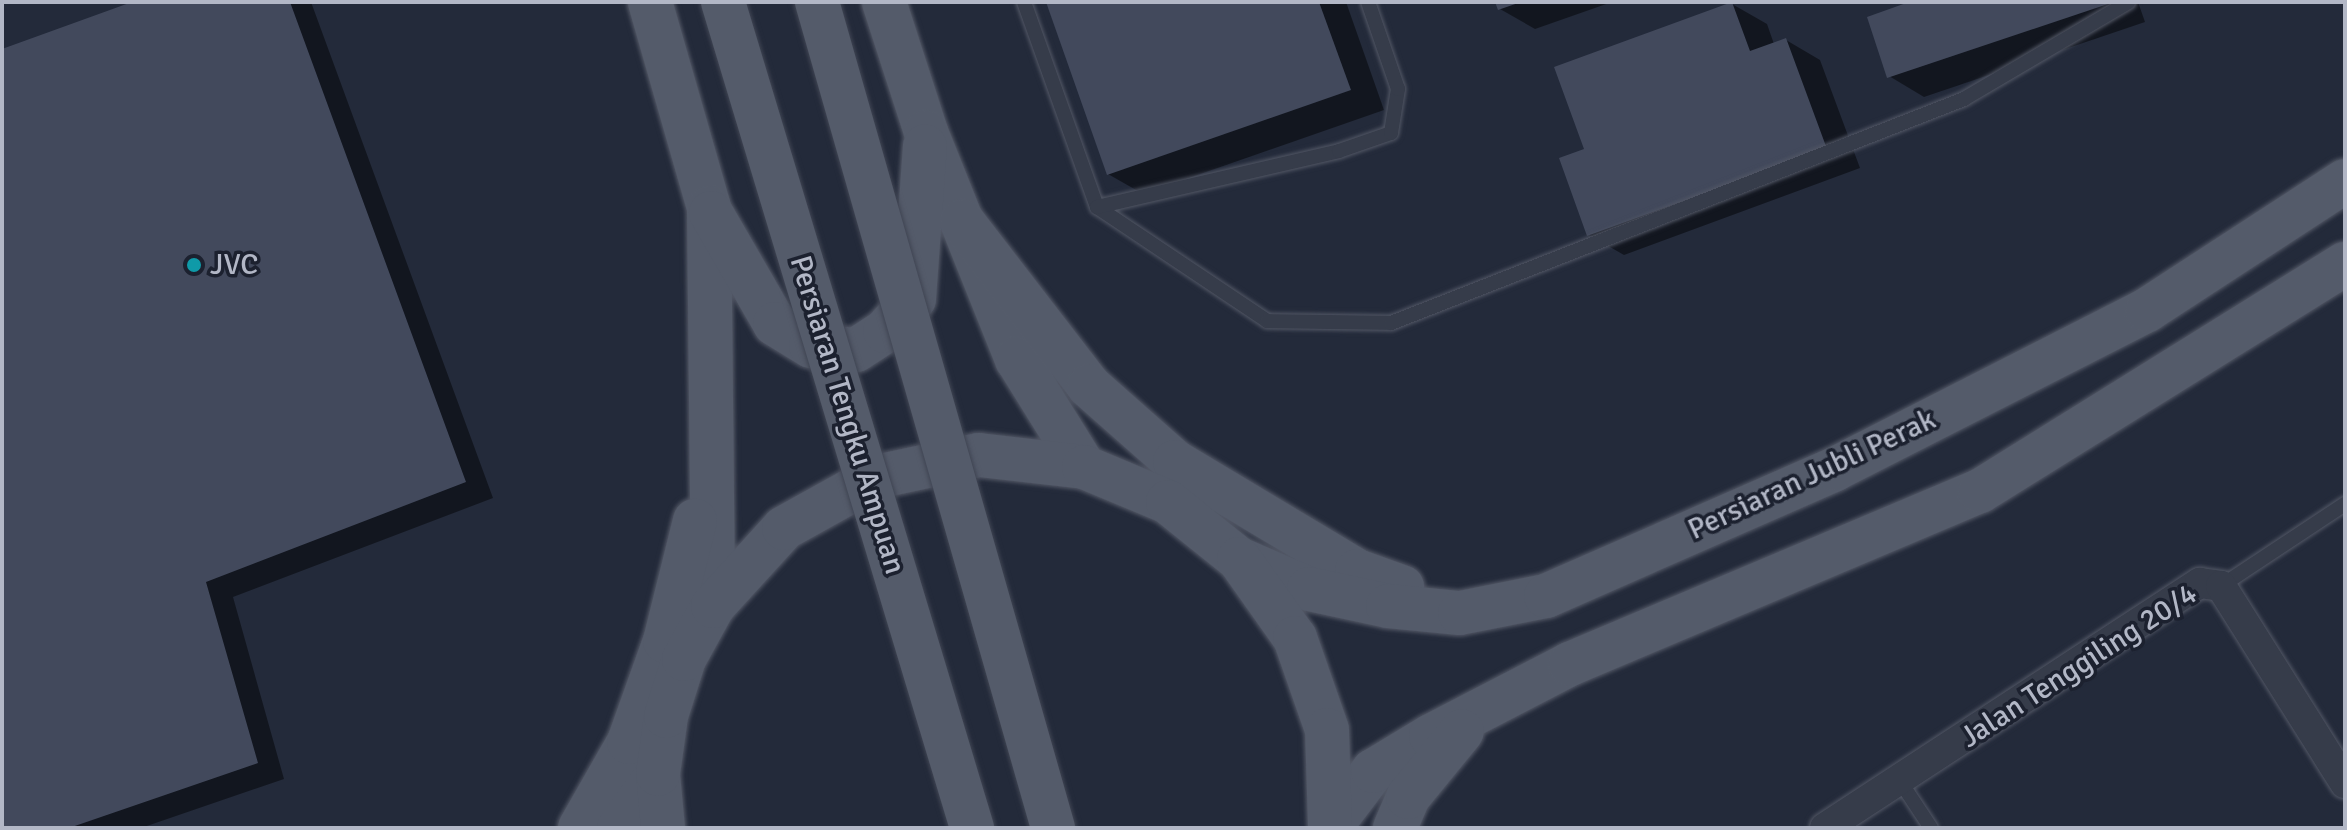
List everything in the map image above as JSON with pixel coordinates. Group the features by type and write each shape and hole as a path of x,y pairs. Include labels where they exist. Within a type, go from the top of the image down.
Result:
{"main road":[{"path":"650,2 709,208 775,324 811,346 856,350 885,331 914,299 926,132"},
{"name":"Persiaran Tengku Ampuan","path":"723,2 972,828"},
{"path":"817,2 1053,828"},
{"path":"884,2 926,132 1017,359 1084,467"},
{"name":"Persiaran Jubli Perak","path":"1239,559 1309,589 1388,606 1460,613 1546,596 1835,469 2147,310 2345,181"},
{"path":"709,208 713,606"},
{"path":"962,221 1089,386 1175,462 1357,571 1416,592 1495,606"},
{"path":"1330,828 1373,771 1476,713 1570,664 1980,491 2345,264"},
{"path":"580,828 629,742 665,641 691,542 710,420"},
{"path":"663,828 658,774 666,716 684,659 713,606 784,528 876,477 979,455 1084,467 1168,502 1239,559 1295,638 1327,730 1330,828"},
{"path":"1395,828 1408,797 1476,713"},
{"path":"619,828 658,774"}],"street":[{"name":"Jalan Tenggiling 20/4","path":"1825,828 2200,583 2221,586 2345,783"}],"lane":[{"path":"1024,2 1097,207 1267,321 1391,323 1964,99 2129,2"},
{"path":"1097,207 1339,151 1391,133 1398,89 1368,2"},
{"path":"2221,586 2345,504"},
{"path":"1900,781 1931,828"}],"building":[{"name":"JVC","path":"132,2 290,2 466,482 206,582 258,763 69,828 2,828 2,49"},
{"path":"1046,2 1319,2 1351,90 1107,175"},
{"path":"1495,2 1521,2 1498,10"},
{"path":"1732,2 1750,51 1786,38 1827,149 1587,236 1559,158 1584,149 1554,67"},
{"path":"1909,2 2111,3 1887,78 1867,17"}],"place":[{"name":"JVC","path":"194,265"}]}
